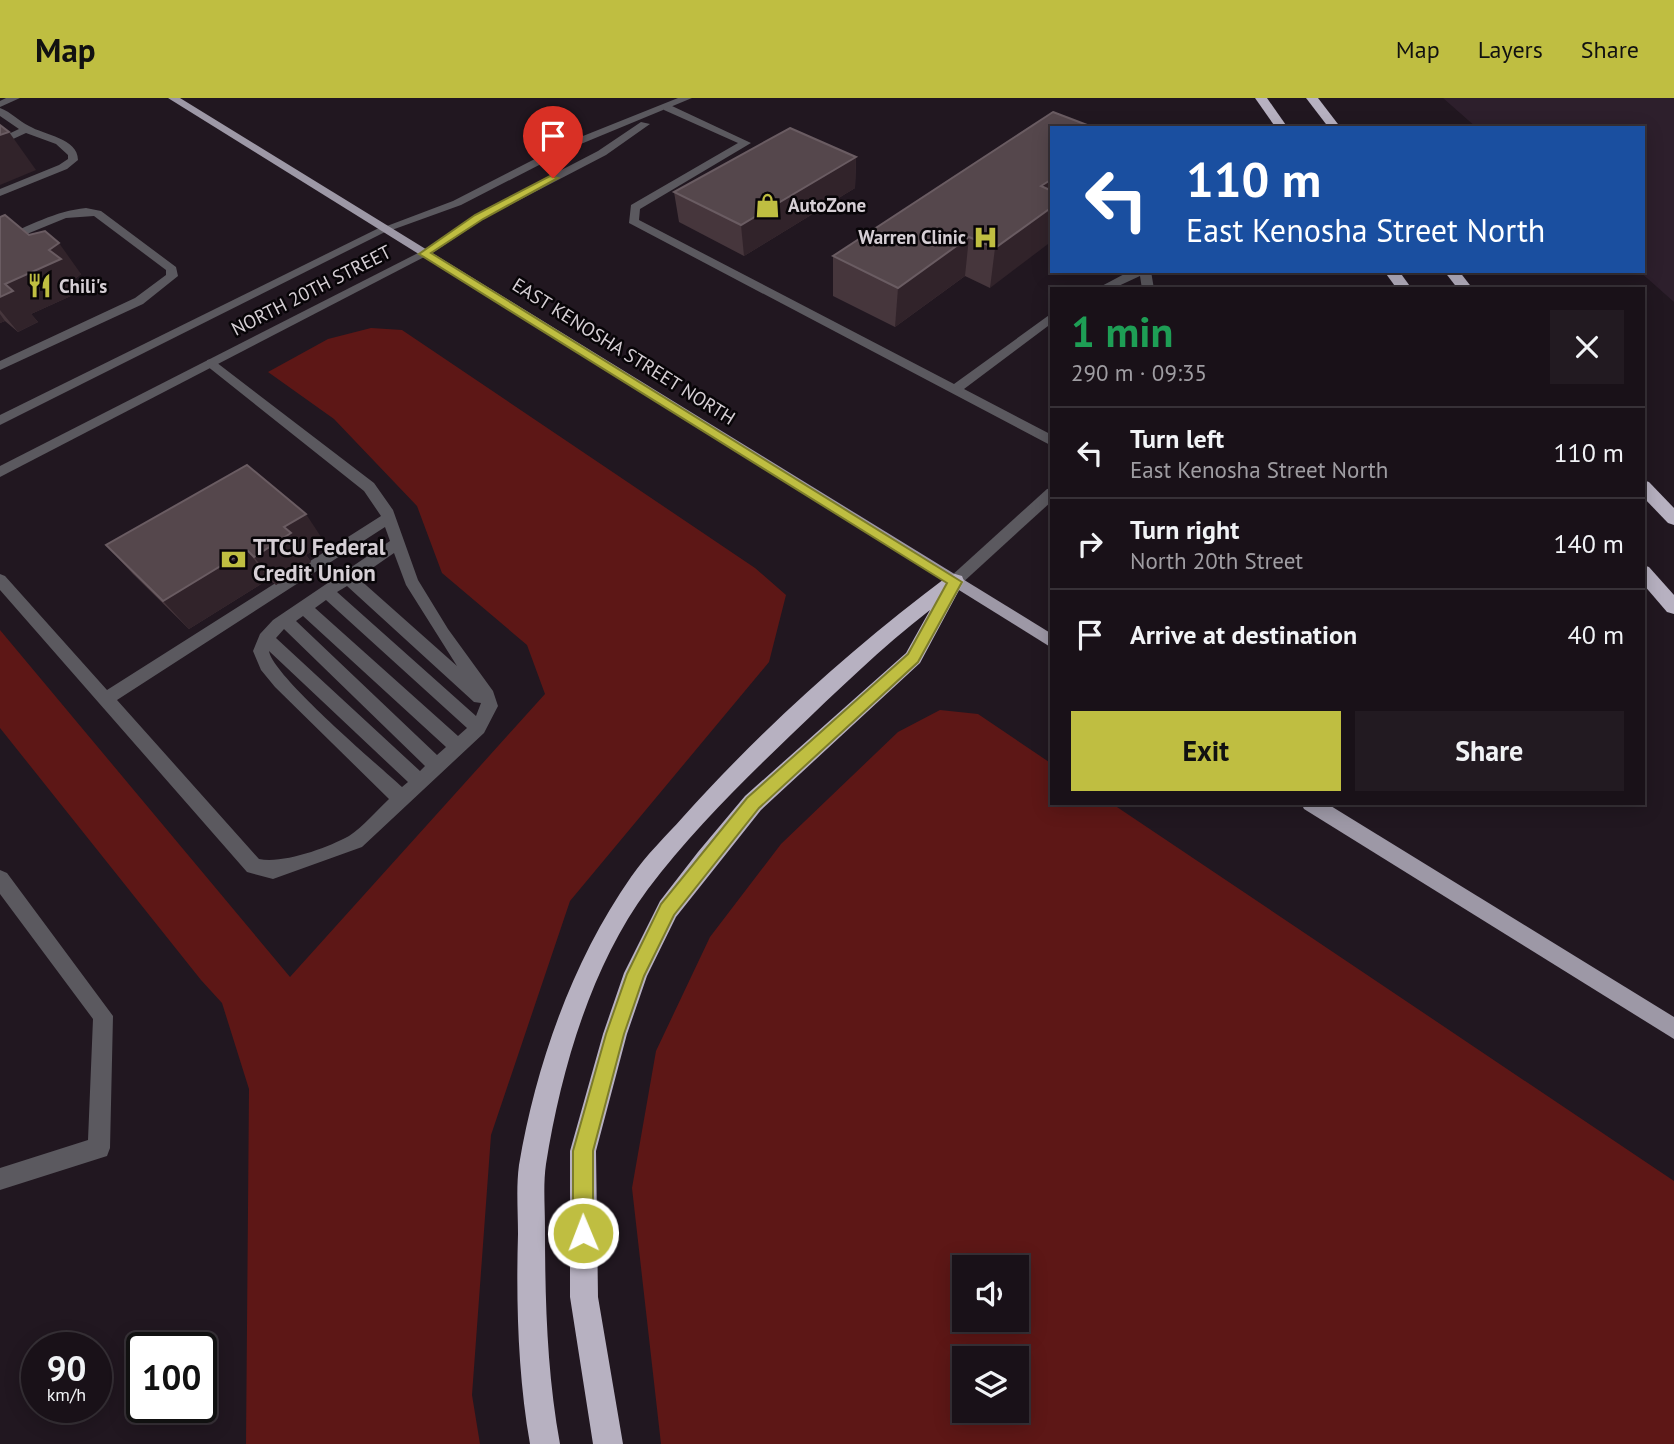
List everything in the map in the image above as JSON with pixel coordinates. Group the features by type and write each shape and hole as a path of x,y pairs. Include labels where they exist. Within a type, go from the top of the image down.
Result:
{"highway":[{"path":"1261,98 1281,126"},
{"path":"1311,98 1333,126"},
{"path":"1393,273 1403,287"},
{"path":"1453,273 1464,287"},
{"path":"1645,488 1674,519"},
{"path":"1645,574 1674,607"},
{"path":"545,1444 537,1400 531,1264 532,1167 552,1076 575,1007 604,941 640,882 727,783 881,637 955,582"},
{"path":"608,1444 584,1297 583,1151 615,1034 636,974 668,909 706,859 753,803 913,658 955,582"}],"main road":[{"name":"EAST KENOSHA STREET NORTH","path":"173,98 1050,641"},
{"path":"1313,805 1674,1029"}],"street":[{"path":"0,104 15,98"},
{"name":"NORTH 20TH STREET","path":"0,472 424,254 479,217 602,153 687,98"},
{"path":"668,108 746,143 635,206 633,221 1050,440"},
{"name":"NORTH 20TH STREET","path":"0,421 384,229 457,203 572,144 668,108"},
{"path":"0,111 26,129 60,142 73,154 73,160 63,167 0,193"},
{"path":"0,142 26,129"},
{"path":"0,242 71,212 87,210 97,213 172,269 172,276 139,301 0,366"},
{"path":"1107,287 1138,273"},
{"path":"955,390 1050,319"},
{"path":"212,363 369,487 388,518 411,581 442,633 479,682 490,706"},
{"path":"955,582 1050,495"},
{"path":"106,699 388,518"},
{"path":"398,543 285,620 266,638 261,657 264,664 402,799"},
{"path":"347,577 490,706"},
{"path":"0,580 254,866 263,870 290,866 345,847 366,833 478,729 490,706"},
{"path":"326,591 478,729"},
{"path":"303,606 457,747"},
{"path":"285,620 437,765"},
{"path":"266,638 420,782"},
{"path":"0,878 103,1016 99,1147 0,1179"}],"shaded area":[{"path":"1443,98 1674,98 1674,302 1641,273 1645,273 1645,126 1475,126"},
{"path":"371,328 402,330 755,568 786,595 769,662 570,901 491,1135 472,1395 480,1444 246,1444 249,1089 222,1003 0,728 0,630 290,977 545,694 527,645 442,573 417,506 334,419 268,372 328,339"},
{"path":"940,710 978,714 1050,763 1050,805 1114,805 1674,1181 1674,1444 661,1444 632,1188 656,1051 710,937 781,844 898,732"}],"building":[{"path":"1053,112 1090,126 1050,126 1050,180 1041,186 1050,190 1050,208 995,248 969,237 898,288 833,256"},
{"path":"0,125 9,132 0,135"},
{"path":"790,128 856,157 741,225 674,192"},
{"path":"5,215 29,235 45,231 59,243 49,250 61,259 5,284 13,291 0,297 0,217"},
{"path":"247,465 306,514 284,527 291,533 254,557 247,550 163,601 106,545"}],"place":[{"name":"AutoZone","path":"768,205"},
{"name":"Warren Clinic","path":"986,237"},
{"name":"Chili's","path":"39,286"},
{"name":"TTCU Federal Credit Union","path":"233,559"}],"route":[{"path":"553,178 479,217 424,254 955,582 913,658 753,803 668,909 636,974 615,1034 583,1151 583,1233"}]}
